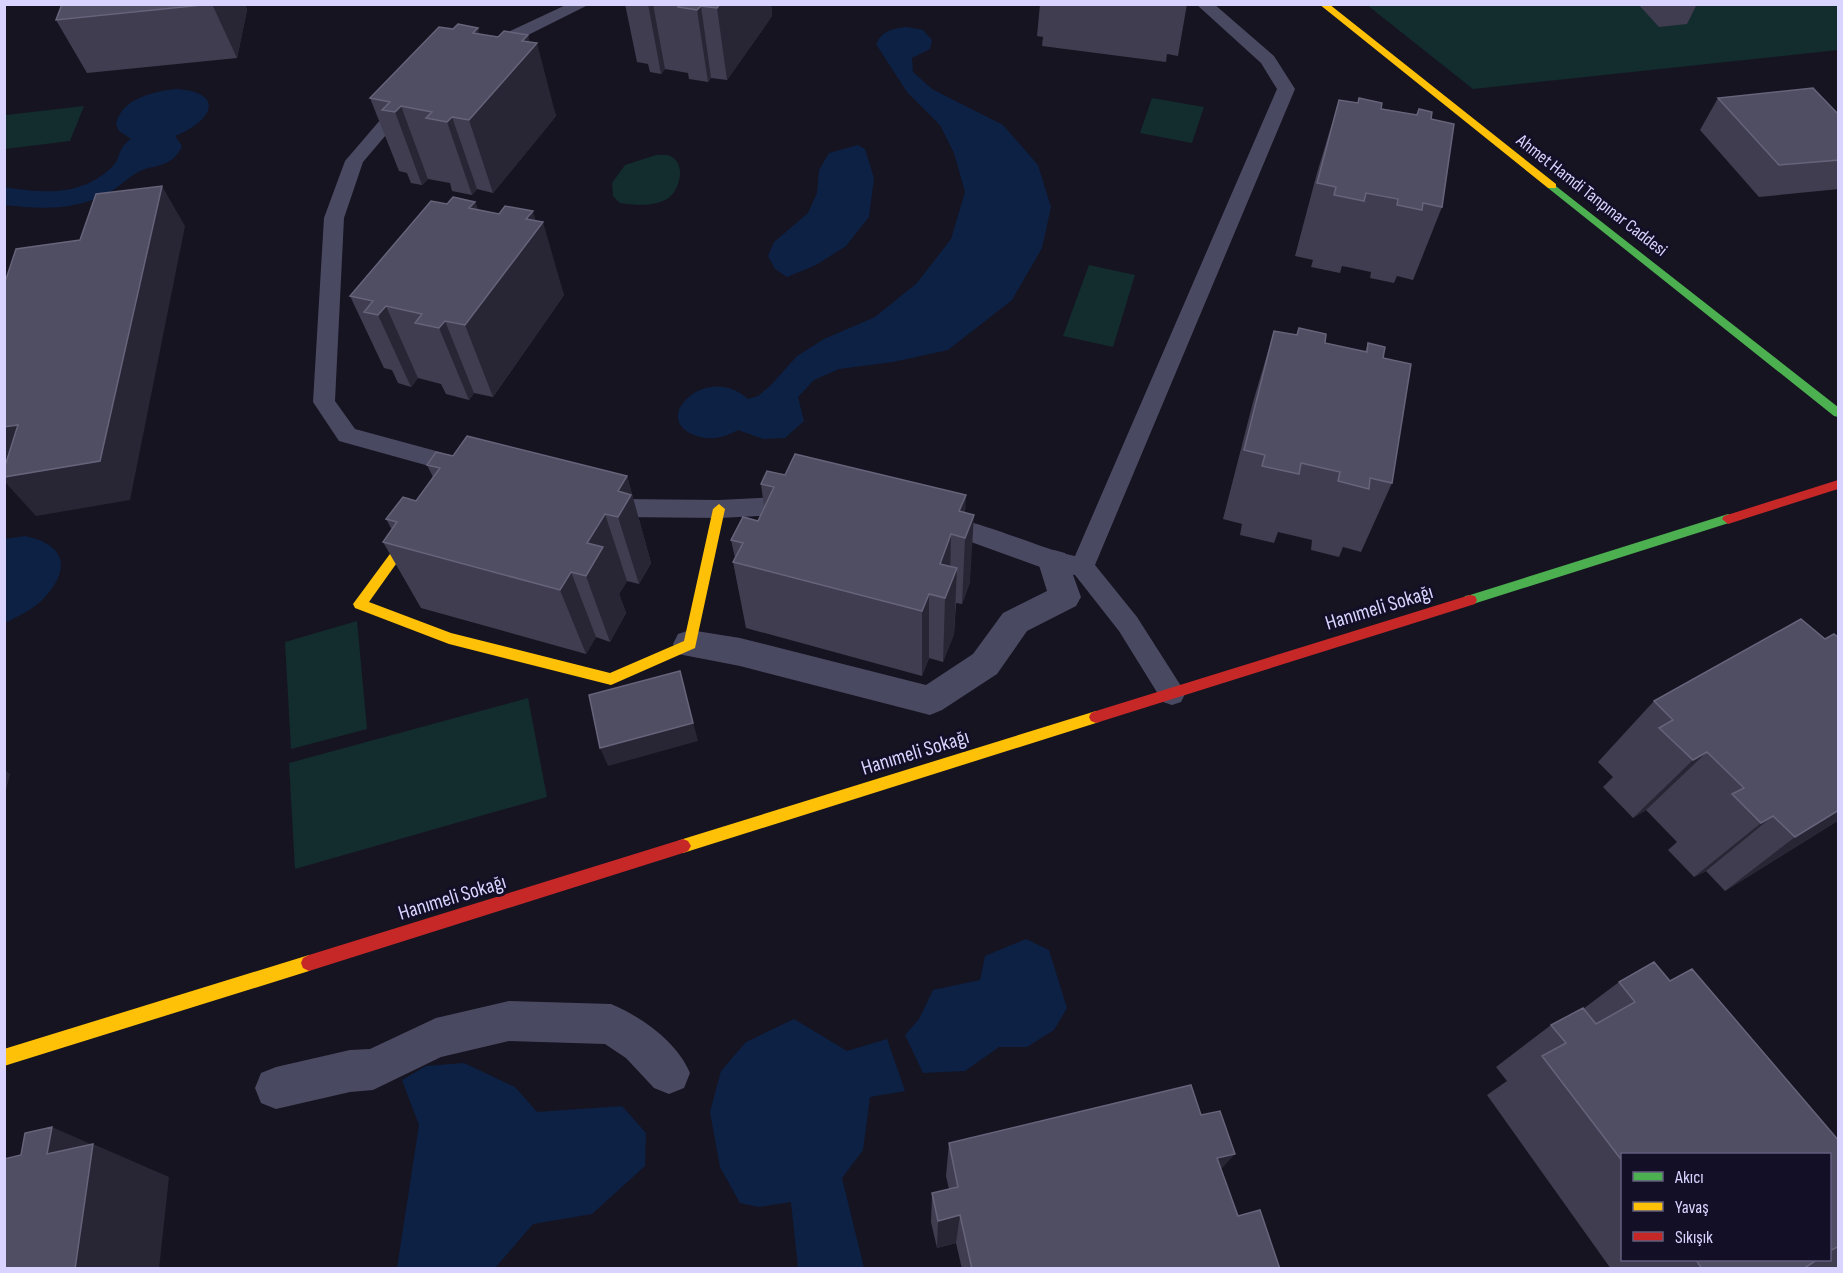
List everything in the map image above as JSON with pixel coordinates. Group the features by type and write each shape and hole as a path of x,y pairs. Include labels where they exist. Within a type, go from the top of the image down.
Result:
{"street":[{"name":"Ahmet Hamdi Tanpınar Caddesi","path":"1323,4 1839,414"},
{"name":"Hanımeli Sokağı","path":"4,1058 1839,485"},
{"path":"690,644 719,509"},
{"path":"427,512 360,604 448,638 611,679 690,644 740,652 930,700 985,664 1015,622 1065,597 1068,565"},
{"path":"276,1088 350,1071 373,1069 436,1038 509,1021 611,1024 640,1044 669,1073"}],"lane":[{"path":"468,57 582,4"},
{"path":"1068,565 1286,89 1268,60 1204,4"},
{"path":"421,87 412,93 354,161 334,218 324,402 347,435 458,470 484,472"},
{"path":"586,499 621,508 719,509 821,503"},
{"path":"915,520 962,529 1068,565 1128,624 1172,694"}],"green space":[{"path":"1367,5 1838,5 1838,50 1473,89"},
{"path":"1152,98 1204,107 1192,143 1140,133"},
{"path":"84,106 70,141 5,149 6,115"},
{"path":"656,155 670,156 679,165 680,177 672,195 662,202 650,204 620,203 613,196 612,183 625,165"},
{"path":"1089,265 1135,275 1113,347 1063,336"},
{"path":"357,621 367,729 291,749 285,642"},
{"path":"528,698 547,797 295,869 289,763"}],"water":[{"path":"907,27 923,30 932,40 930,49 912,58 913,72 932,89 1003,125 1038,165 1051,207 1042,248 1012,300 948,350 893,362 839,369 814,380 798,397 804,421 785,438 763,439 738,430 718,438 697,436 683,428 678,418 680,407 688,397 716,386 732,389 748,399 758,396 797,356 824,339 875,317 917,283 951,239 965,192 954,153 940,125 907,92 876,44 888,31"},
{"path":"176,89 192,91 203,96 208,101 208,108 205,116 198,123 175,136 182,146 171,160 140,171 110,192 84,203 45,208 5,205 4,187 32,191 60,191 87,184 99,177 111,168 123,146 131,139 119,131 116,124 125,108 148,95"},
{"path":"858,145 865,149 874,178 869,217 846,246 816,265 787,277 775,269 768,256 774,242 808,213 817,193 819,170 829,153"},
{"path":"25,536 49,545 56,551 61,567 53,587 40,602 5,623 5,539"},
{"path":"1026,939 1049,950 1067,1008 1054,1030 1027,1047 999,1047 965,1071 923,1073 905,1035 919,1019 933,990 980,980 985,956"},
{"path":"794,1019 847,1051 887,1039 905,1091 870,1097 863,1150 842,1178 864,1268 798,1268 791,1202 759,1207 740,1203 720,1167 710,1112 721,1071 746,1042"},
{"path":"464,1063 515,1087 537,1112 622,1106 646,1133 645,1166 592,1214 533,1224 495,1268 397,1268 419,1125 402,1080 426,1066"}],"building":[{"path":"62,4 212,4 56,20"},
{"path":"680,4 720,4 717,8 701,6 697,10 678,7"},
{"path":"458,24 478,28 473,33 498,37 504,31 528,35 522,41 537,43 469,120 452,117 447,122 426,118 432,112 401,106 395,112 382,110 390,102 370,98 439,27 453,29"},
{"path":"1813,88 1839,115 1839,160 1779,165 1718,98"},
{"path":"1359,98 1382,103 1381,109 1417,115 1419,109 1432,112 1431,119 1454,124 1442,207 1423,203 1422,210 1397,205 1398,199 1366,193 1364,201 1334,195 1336,187 1317,183 1339,100 1358,103"},
{"path":"162,186 100,461 4,477 4,469 18,425 4,427 4,285 16,249 80,240 96,194"},
{"path":"453,197 475,202 469,208 499,214 505,206 533,211 526,219 543,222 465,325 445,321 439,328 415,323 422,314 386,306 378,315 364,312 373,301 350,296 431,201 447,204"},
{"path":"1299,328 1326,334 1325,343 1367,352 1368,343 1385,347 1383,358 1411,364 1392,483 1370,478 1369,489 1338,481 1340,472 1301,463 1299,474 1262,466 1265,455 1244,450 1274,331 1297,335"},
{"path":"467,436 627,476 618,491 631,495 618,517 605,514 587,543 603,547 586,576 571,572 560,590 383,542 397,522 386,519 403,497 416,501 440,468 427,465 436,452 453,456"},
{"path":"795,454 966,495 959,511 974,515 965,538 951,534 940,564 957,568 945,598 929,594 922,611 733,562 743,543 731,540 743,517 758,521 774,487 761,484 767,471 785,475"},
{"path":"1801,619 1825,639 1834,634 1839,638 1839,810 1795,837 1773,816 1761,823 1732,794 1744,788 1707,752 1693,760 1659,728 1673,720 1654,701"},
{"path":"680,671 693,723 600,748 589,695"},
{"path":"1654,962 1670,981 1692,969 1839,1141 1839,1246 1831,1250 1831,1153 1621,1153 1621,1159 1542,1056 1566,1043 1551,1025 1583,1008 1596,1024 1635,1002 1619,982"},
{"path":"1191,1085 1201,1115 1220,1111 1235,1154 1217,1158 1238,1216 1260,1210 1280,1269 972,1269 960,1215 938,1221 932,1193 958,1187 949,1143"},
{"path":"52,1127 47,1154 93,1144 75,1269 4,1269 4,1159 21,1155 25,1133"},
{"path":"1697,1261 1815,1261 1803,1269 1702,1269"}],"traffic: fast":[{"path":"1552,186 1838,413"},
{"path":"1470,600 1728,519"}],"traffic: slow":[{"path":"1323,4 1552,186"},
{"path":"419,523 360,604 449,638 611,679 690,644 719,509"},
{"path":"683,846 1096,717"},
{"path":"4,1058 309,963"}],"traffic: jam":[{"path":"1728,519 1838,485"},
{"path":"1096,717 1470,600"},
{"path":"309,963 683,846"}]}
